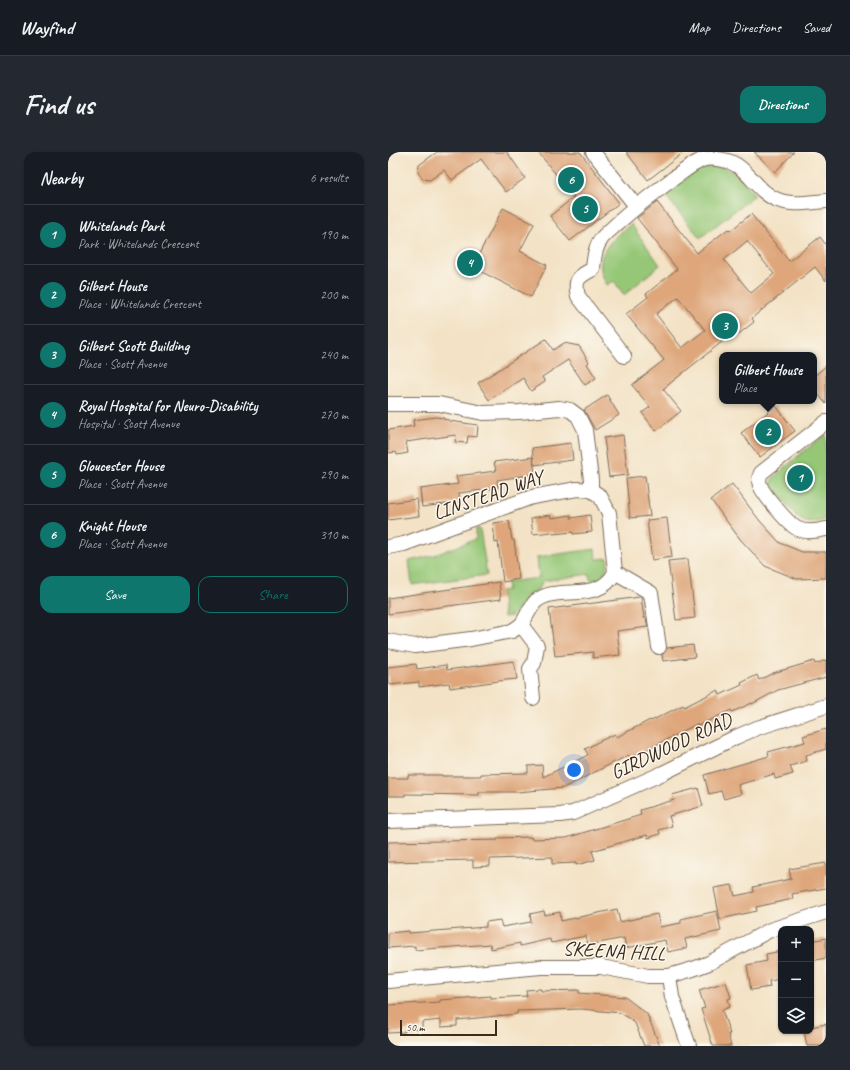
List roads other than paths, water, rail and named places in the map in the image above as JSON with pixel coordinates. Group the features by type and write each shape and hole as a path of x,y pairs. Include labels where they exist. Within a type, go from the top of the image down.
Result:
{"street":[{"path":"593,152 636,206"},
{"path":"624,356 578,296 576,285 580,276 593,269 594,256 602,237 636,206 703,155 736,164 748,173 760,189 778,200 790,203 826,201"},
{"path":"388,404 439,404 483,413 519,412 560,408 570,410 578,416 585,430 591,490 600,496 609,513 615,572 612,578 603,587 586,591 550,595 537,601 521,625 512,631 471,639 415,646 388,642"},
{"path":"826,422 761,473 759,479 760,486 775,507 798,529 810,531 826,529"},
{"name":"LINSTEAD WAY","path":"388,547 404,544 532,496 577,489 591,490"},
{"path":"615,572 651,592 659,647"},
{"path":"521,625 537,646 534,663 530,669 533,698"},
{"name":"GIRDWOOD ROAD","path":"388,821 573,814 757,728 826,706"},
{"name":"SKEENA HILL","path":"388,981 541,967 601,967 648,976 669,976 709,963 770,930 826,912"},
{"path":"669,976 672,997 689,1046"}],"place":[{"name":"Knight House","path":"571,180"},
{"name":"Gloucester House","path":"585,209"},
{"name":"Royal Hospital for Neuro-Disability","path":"470,263"},
{"name":"Gilbert Scott Building","path":"725,326"},
{"name":"Gilbert House","path":"768,432"},
{"name":"Whitelands Park","path":"800,478"}]}
